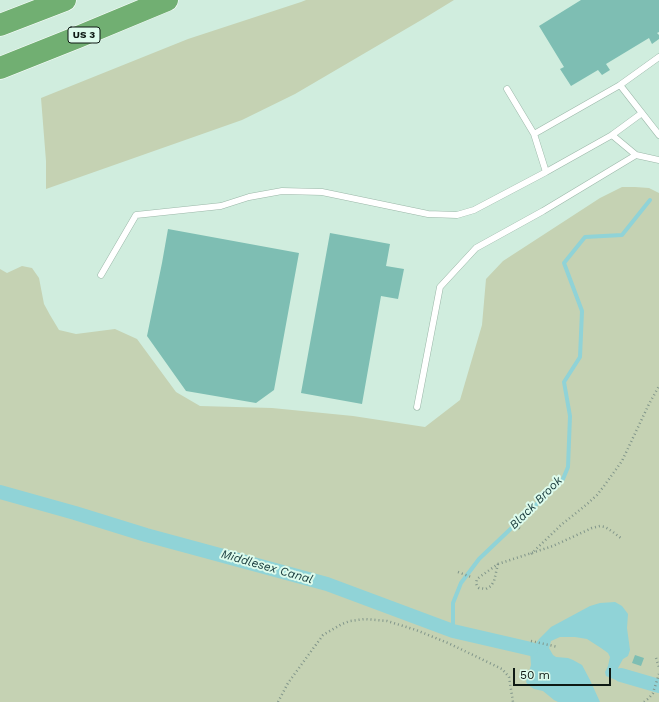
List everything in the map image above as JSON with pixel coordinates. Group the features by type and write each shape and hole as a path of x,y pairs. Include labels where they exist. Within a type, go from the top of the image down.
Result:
{"highway":[{"path":"0,25 65,0"},
{"name":"US 3","path":"0,68 167,0"}],"lane":[{"path":"534,134 620,85 659,57"},
{"path":"620,85 659,135"},
{"path":"507,89 534,134 546,172"},
{"path":"100,275 136,215 221,206 250,197 282,192 322,192 428,214 457,215 474,210 546,172 612,134 642,113"},
{"path":"612,134 636,155 659,160"},
{"path":"417,407 440,287 476,248 543,211 636,155"}],"path":[{"path":"531,554 561,524 597,495 604,486 622,461 659,386"},
{"path":"510,520 520,529"},
{"path":"498,564 494,581 491,586 486,589 479,588 476,583 477,579 498,564 531,554 588,530 600,526 605,527 622,539"},
{"path":"458,572 471,577"},
{"path":"278,702 288,683 323,635 342,624 350,621 365,619 387,621 416,630 448,643 502,669 509,677 513,702"},
{"path":"531,641 558,647"},
{"path":"656,658 659,667"},
{"path":"644,702 654,693 659,674"}],"green space":[{"path":"306,0 454,0 295,94 242,120 46,189 46,161 41,98 188,39"},
{"path":"622,187 649,188 659,193 659,702 0,702 0,269 7,273 22,266 32,268 39,278 44,304 59,330 76,334 115,329 137,339 176,392 200,406 272,408 353,416 425,427 460,400 482,325 486,279 503,261 600,198"}],"water":[{"path":"615,602 622,606 628,614 627,628 630,650 628,656 623,659 618,668 622,681 606,676 605,672 610,657 608,653 587,639 560,637 551,641 549,648 556,657 568,658 582,665 600,702 558,702 543,691 534,689 528,685 526,682 531,665 530,651 551,627 590,606 600,603"}],"building":[{"path":"581,0 659,0 659,32 657,33 659,35 659,39 652,44 649,38 606,64 610,70 602,75 598,70 571,86 560,69 564,67 539,26"},
{"path":"168,229 299,253 274,390 256,403 186,391 147,336"},
{"path":"330,233 390,244 386,266 404,269 398,299 381,296 362,404 301,393"},
{"path":"635,655 644,658 641,666 632,663"}],"waterway":[{"name":"Black Brook","path":"453,631 453,603 461,583 479,559 563,479 568,467 570,416 564,382 580,357 582,311 564,263 585,237 622,235 650,200"},
{"name":"Middlesex Canal","path":"0,492 146,535 327,584 453,631 531,649"},
{"path":"621,675 659,686"}]}
